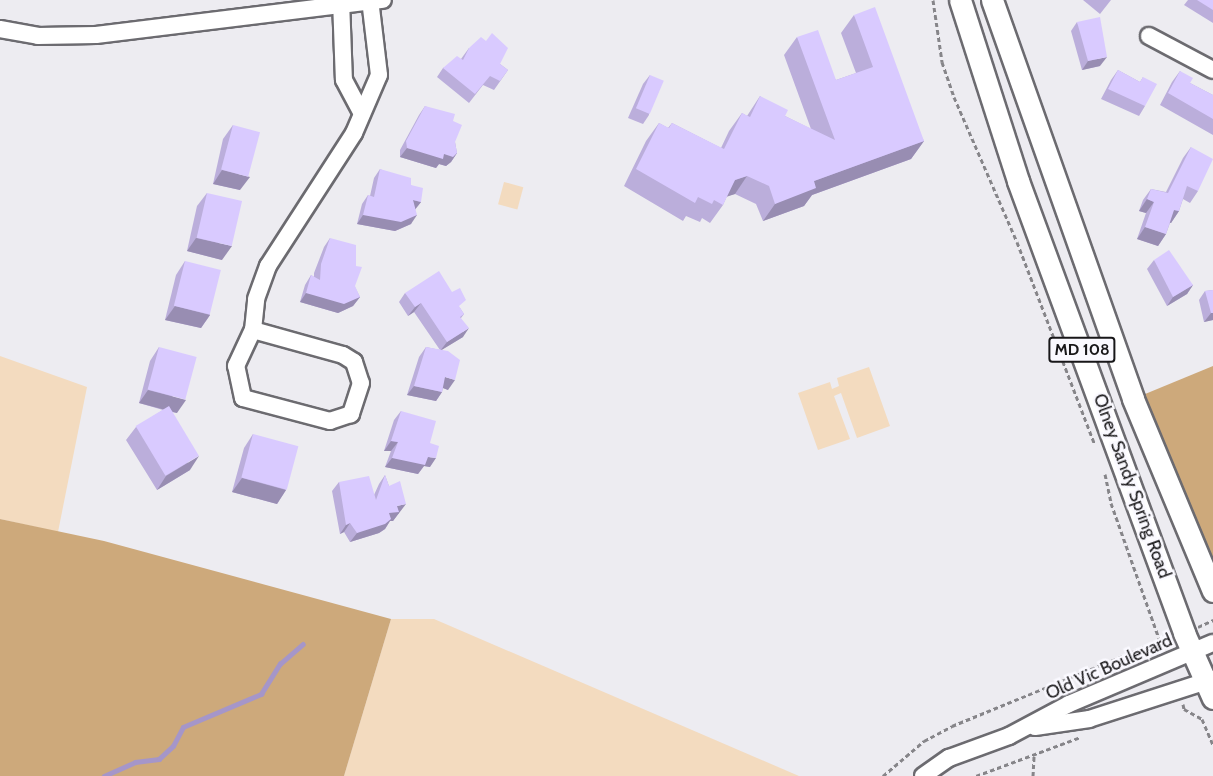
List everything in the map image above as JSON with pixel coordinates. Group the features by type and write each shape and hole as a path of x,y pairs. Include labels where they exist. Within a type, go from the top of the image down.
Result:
{"main road":[{"name":"Olney Sandy Spring Road","path":"960,0 1018,181 1188,642 1210,686"},
{"name":"Olney Sandy Spring Road","path":"992,0 1133,399 1213,591"}],"street":[{"path":"0,29 38,36 96,35 341,2 374,1 379,75 354,133 268,266 256,299 253,330 236,366 243,398 330,421 351,414 361,383 354,362 343,355 253,330"},
{"path":"341,2 344,80 362,114"},
{"path":"1149,36 1213,70"},
{"name":"Old Vic Boulevard","path":"923,776 949,758 1023,729 1069,704 1168,661 1188,642 1213,643"},
{"name":"Old Vic Boulevard","path":"1023,729 1089,719 1180,691 1210,686"}],"path":[{"path":"933,0 942,62 954,97 1017,242 1073,396 1100,455"},
{"path":"1103,465 1111,502 1168,661"},
{"path":"883,776 924,741 952,726 1100,663 1161,643 1188,642 1213,620"},
{"path":"1180,691 1184,709"},
{"path":"1175,709 1184,709 1202,719 1213,745"},
{"path":"976,776 1091,734"},
{"path":"1033,776 1034,754"}],"shaded area":[{"path":"504,182 523,187 517,209 498,204"},
{"path":"0,356 87,387 58,532 0,519"},
{"path":"1213,366 1213,591 1133,399"},
{"path":"869,367 890,426 857,438 841,393 834,396 850,439 818,450 798,393 830,382 832,389 839,386 837,378"},
{"path":"0,519 104,541 391,619 344,776 0,776"},
{"path":"391,619 434,619 799,776 344,776"}],"building":[{"path":"1197,0 1213,0 1213,10"},
{"path":"875,7 924,141 814,181 816,188 775,204 769,186 747,176 735,180 723,205 714,200 712,204 698,197 695,203 636,169 659,123 669,128 672,123 724,149 742,113 750,117 760,96 788,110 785,116 835,140 797,37 818,30 836,80 873,67 854,15"},
{"path":"1100,17 1107,57 1088,61 1077,22"},
{"path":"492,33 508,48 500,64 508,70 500,81 490,76 475,94 443,68 457,56 463,60 469,48 481,37 486,41"},
{"path":"1118,70 1140,82 1143,77 1157,84 1145,106 1108,89"},
{"path":"1180,71 1193,78 1190,83 1213,95 1213,119 1168,93"},
{"path":"650,75 664,81 650,114 636,108"},
{"path":"425,106 455,114 453,121 462,125 455,142 457,153 453,157 444,154 443,159 407,148 406,141"},
{"path":"233,125 260,132 248,177 221,169"},
{"path":"1191,147 1213,159 1198,191 1187,186 1179,211 1174,210 1166,234 1145,227 1154,202 1147,199 1151,189 1168,193"},
{"path":"380,169 411,178 411,185 423,188 421,202 413,200 417,215 401,222 363,215 368,195 374,197"},
{"path":"207,193 242,201 232,246 197,238"},
{"path":"330,238 356,245 356,266 362,267 355,286 360,297 344,304 306,293 311,275 320,280 321,264"},
{"path":"1169,250 1193,285 1173,297 1154,260"},
{"path":"185,261 221,270 210,315 174,306"},
{"path":"439,271 452,292 460,288 466,300 459,306 464,314 460,317 469,328 447,342 421,303 415,307 405,293"},
{"path":"1213,290 1213,313 1211,313 1205,291"},
{"path":"159,347 197,357 185,400 148,390"},
{"path":"426,347 448,351 460,360 455,380 445,377 442,392 414,386"},
{"path":"169,406 199,456 165,476 136,426"},
{"path":"401,411 436,421 430,443 439,446 436,458 428,457 425,465 392,458 398,442 391,441"},
{"path":"253,434 298,446 287,490 241,477"},
{"path":"385,475 389,486 400,481 406,504 397,506 399,512 389,513 391,519 385,524 357,533 350,523 346,525 339,482 369,476 376,500"}],"waterway":[{"path":"104,776 135,762 159,759 173,746 183,727 261,694 280,664 303,644"}]}
